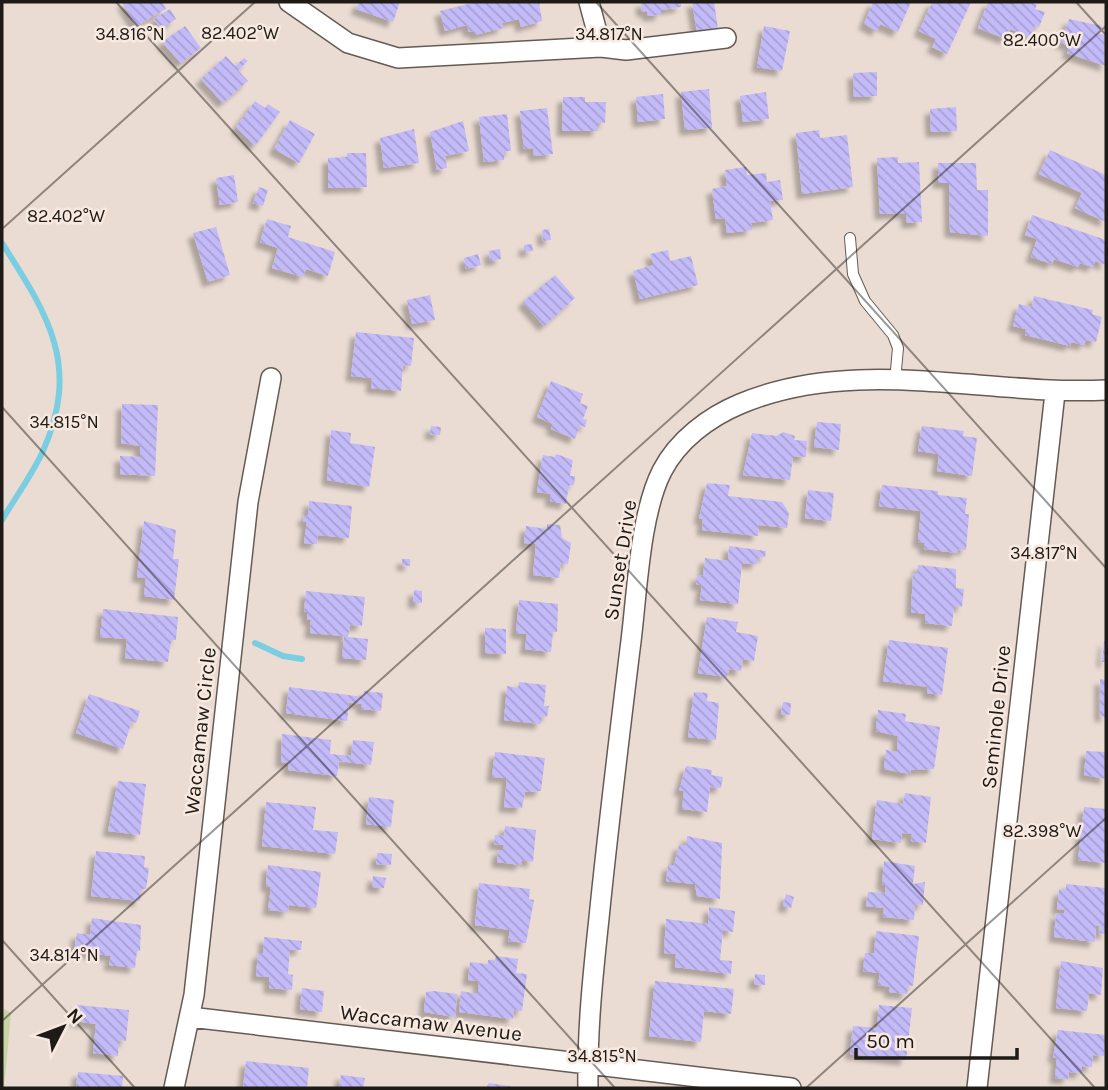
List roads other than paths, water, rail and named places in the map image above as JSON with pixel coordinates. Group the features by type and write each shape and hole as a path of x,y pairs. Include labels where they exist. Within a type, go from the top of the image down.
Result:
{"street":[{"path":"289,2 348,43 398,58 601,47 626,50 726,38"},
{"path":"589,2 601,47"},
{"name":"Waccamaw Circle","path":"174,1088 190,1017 248,502 271,378"},
{"name":"Sunset Drive","path":"588,1088 587,1064 610,812 646,524 662,471 676,450 694,431 718,414 743,402 793,388 852,380 1055,393 1106,390"},
{"name":"Seminole Drive","path":"977,1088 1055,393"},
{"name":"Waccamaw Avenue","path":"190,1017 791,1088"}],"lane":[{"path":"849,238 853,274 865,301 893,335 898,348 895,381"}],"waterway":[{"path":"2,243 45,318 59,366 59,392 54,420 43,451 2,520"},
{"path":"255,643 283,656 302,659"}]}
